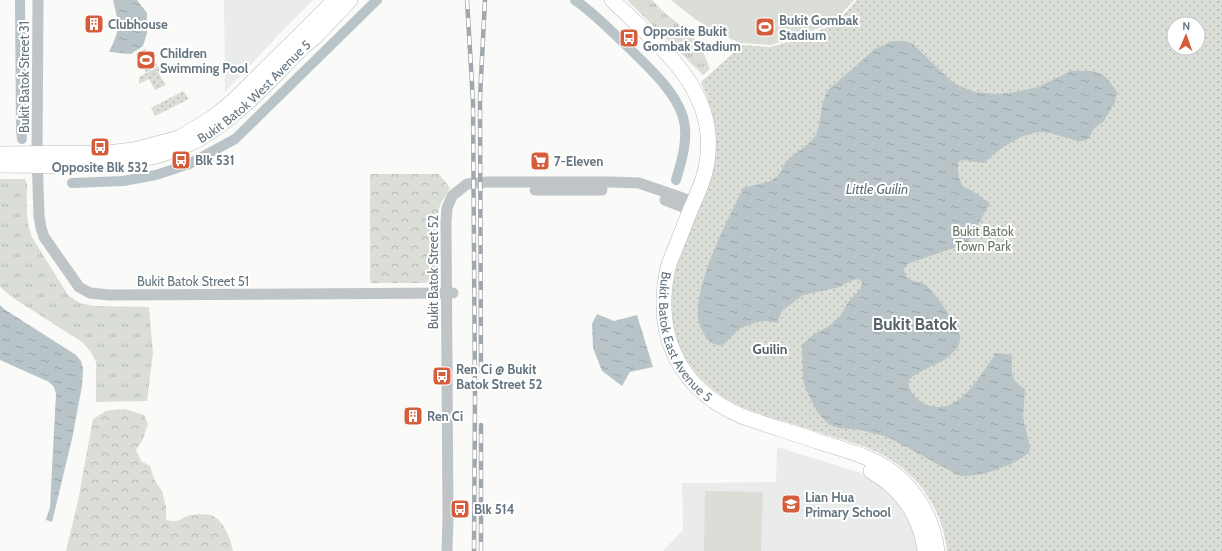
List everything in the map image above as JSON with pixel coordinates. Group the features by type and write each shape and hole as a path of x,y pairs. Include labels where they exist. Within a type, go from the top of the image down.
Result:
{"street":[{"name":"Bukit Batok Street 31","path":"37,160 38,0"},
{"name":"Bukit Batok West Avenue 5","path":"0,165 134,150 179,138 212,118 233,101 335,0"},
{"name":"Bukit Batok West Avenue 5","path":"0,154 37,160 127,162 156,156 189,145 235,114 304,46 316,37 350,0"},
{"name":"Bukit Batok East Avenue 5","path":"601,0 678,78 688,93 699,121 700,152 698,170 689,205 669,264 663,294 664,317 669,342 683,370 694,384 710,398 735,413 865,457 891,471 909,487 923,507 933,530 937,551"},
{"name":"Bukit Batok East Avenue 5","path":"612,0 674,61 686,76 700,101 707,121 709,149 706,169 659,269 655,292 659,336 666,358 677,377 699,401 723,418 741,426 862,467 884,479 897,490 912,510 922,533 925,551"},
{"name":"Bukit Batok Street 51","path":"37,160 39,216 44,237 79,287 90,293 134,295 449,293"},
{"name":"Bukit Batok Street 52","path":"447,551 449,293 454,210 458,201 466,193 487,189 629,189 689,205"},
{"name":"Bukit Batok Street 52","path":"449,293 454,551"}],"shaded area":[{"path":"224,0 313,0 225,92"},
{"name":"Lian Hua Primary School","path":"777,447 861,473 871,477 889,490 910,519 920,551 663,551 683,530 682,483 776,482"}],"green space":[{"path":"627,0 652,0 666,14 690,33 701,47 710,69 703,75"},
{"name":"Bukit Gombak Stadium","path":"671,0 854,0 834,22 771,45 741,43 717,33 695,19"},
{"name":"Bukit Batok Town Park","path":"857,0 1222,0 1222,551 947,551 945,536 934,507 917,482 894,462 861,445 740,406 714,390 694,370 684,355 674,331 670,298 675,270 715,143 716,136 714,120 701,82 742,45 771,47 803,37 835,24"},
{"path":"162,64 166,70 159,74 166,85 155,90 149,79 139,84 139,77"},
{"path":"183,91 189,99 155,116 151,108"},
{"path":"370,174 439,174 450,188 440,205 438,213 438,270 434,279 426,283 370,283"},
{"path":"0,179 25,179 27,184 27,218 32,237 68,295 80,303 94,306 149,307 153,353 147,401 96,402 96,362 91,352 82,342 13,298 0,287"},
{"path":"125,409 144,415 148,424 143,439 136,450 141,461 150,466 154,479 162,491 166,506 166,520 178,521 188,516 204,514 211,515 223,525 233,551 66,551 78,501 93,419 106,411"},
{"path":"705,491 763,492 761,551 704,551"}],"water":[{"path":"113,0 137,0 147,13 147,33 143,46 131,54 109,52 116,37 118,26"},
{"name":"Little Guilin","path":"893,41 912,43 950,80 957,85 975,92 996,94 1015,92 1038,87 1071,71 1092,71 1107,78 1117,92 1115,102 1104,121 1094,129 1088,139 1077,141 1049,133 1034,133 1026,135 1010,143 995,153 984,163 962,160 958,162 958,174 962,186 971,190 990,203 968,243 907,264 904,269 905,274 909,279 923,283 935,294 959,331 960,338 959,345 950,355 909,380 910,390 917,399 931,406 937,407 947,406 956,402 971,388 996,353 1012,355 1012,375 1016,382 1025,389 1023,417 1030,447 1029,452 1024,457 1006,466 985,473 965,476 958,475 888,437 861,430 839,428 829,424 816,410 805,388 803,379 802,345 814,334 829,326 841,315 848,302 861,288 862,283 859,279 850,281 840,287 803,295 782,311 777,323 763,321 748,325 736,331 725,343 721,345 711,342 705,336 699,321 698,307 700,293 709,262 743,188 768,182 777,176 788,160 815,137 819,127 825,95 828,90 875,49"},
{"name":"Children Swimming Pool","path":"145,49 157,65 146,72 136,54"},
{"path":"0,305 76,355 81,361 83,369 82,386 72,439 52,522 46,520 50,507 56,394 54,387 49,382 0,360"},
{"path":"597,314 614,321 637,315 653,367 630,372 622,386 602,371 593,348 592,324"}],"waterway":[{"path":"20,0 22,139"},
{"path":"72,183 123,181 156,175 189,164 235,139 377,0"},
{"path":"575,0 601,21 659,78 679,107 685,125 685,140 676,180"}],"railway":[{"path":"467,0 473,101 475,398 474,551"},
{"path":"481,371 480,97 485,0"},
{"path":"481,425 481,551"}],"place":[{"name":"Clubhouse","path":"94,24"},
{"name":"Bukit Gombak Stadium","path":"765,27"},
{"name":"Opposite Bukit Gombak Stadium","path":"629,38"},
{"name":"Children Swimming Pool","path":"146,60"},
{"name":"Opposite Blk 532","path":"100,147"},
{"name":"Blk 531","path":"181,160"},
{"name":"7-Eleven","path":"540,161"},
{"name":"Ren Ci @ Bukit Batok Street 52","path":"442,376"},
{"name":"Ren Ci","path":"413,416"},
{"name":"Lian Hua Primary School","path":"791,504"},
{"name":"Blk 514","path":"460,509"}],"district":[{"name":"Bukit Batok","path":"915,324"},
{"name":"Guilin","path":"770,349"}]}
